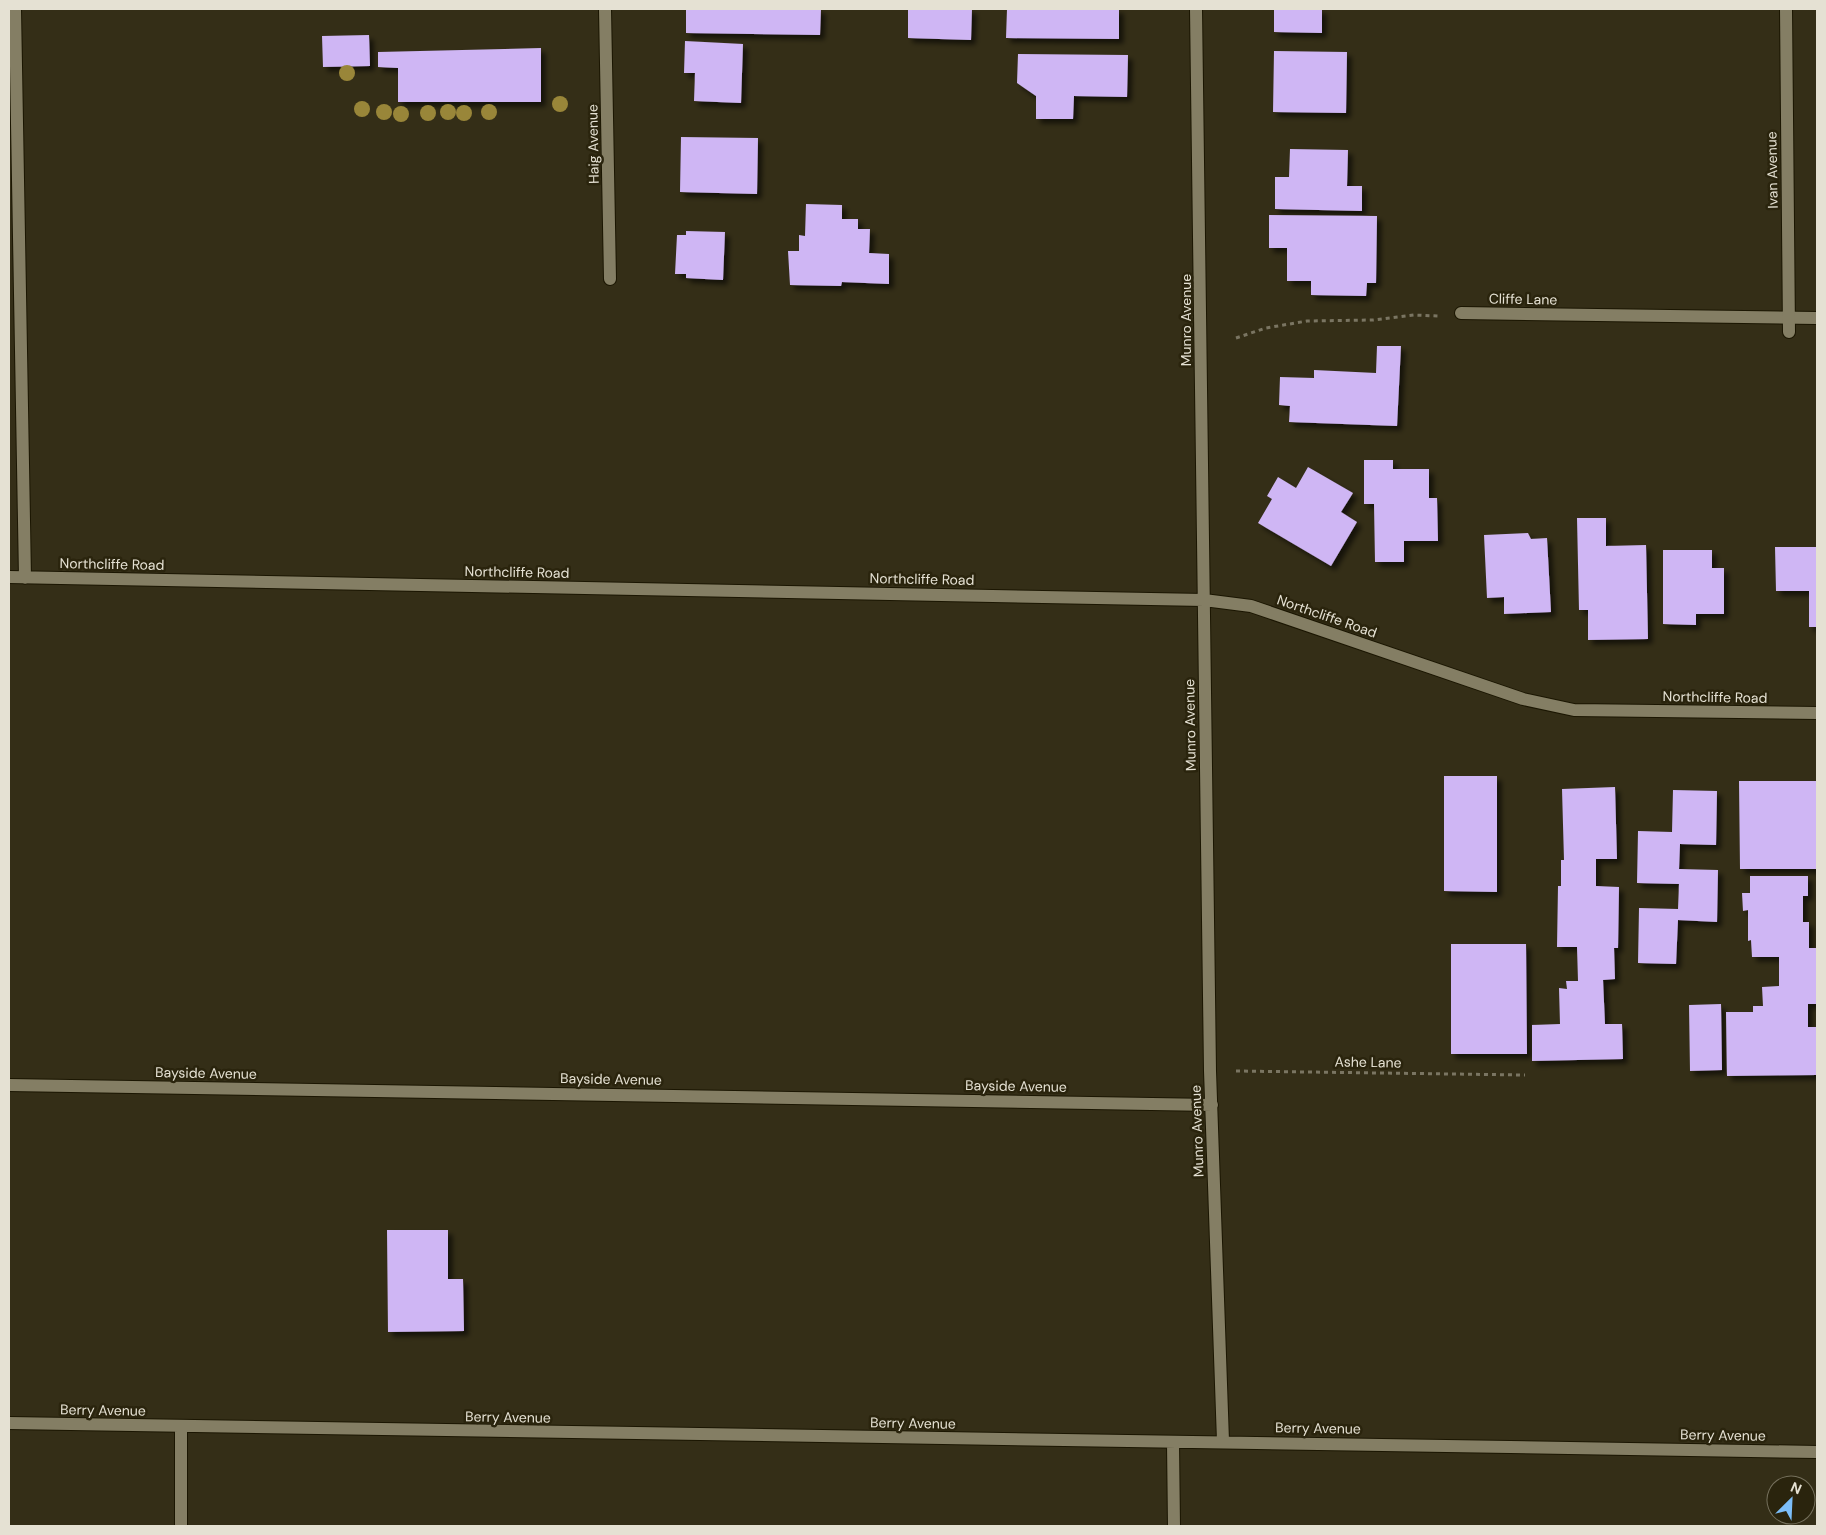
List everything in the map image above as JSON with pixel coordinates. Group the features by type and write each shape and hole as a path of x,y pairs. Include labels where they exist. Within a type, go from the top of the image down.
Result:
{"street":[{"path":"15,9 25,578"},
{"name":"Haig Avenue","path":"605,9 610,279"},
{"name":"Munro Avenue","path":"1196,9 1210,1071 1223,1441"},
{"name":"Ivan Avenue","path":"1786,9 1789,332"},
{"name":"Cliffe Lane","path":"1461,313 1817,318"},
{"name":"Northcliffe Road","path":"9,578 1204,600 1251,606 1523,699 1574,710 1817,713"},
{"name":"Bayside Avenue","path":"9,1085 1212,1105"},
{"name":"Berry Avenue","path":"9,1423 1817,1452"},
{"path":"181,1426 181,1526"},
{"path":"1173,1442 1174,1526"}],"path":[{"path":"1236,338 1275,326 1307,321 1373,320 1414,315 1460,319 1461,313"},
{"name":"Ashe Lane","path":"1210,1071 1524,1075"}],"building":[{"path":"686,9 821,9 820,35 686,33"},
{"path":"908,9 972,9 971,40 908,38"},
{"path":"1007,9 1119,9 1119,39 1006,38"},
{"path":"1274,9 1322,9 1322,33 1274,32"},
{"path":"369,35 370,66 323,67 322,36"},
{"path":"685,41 743,44 741,103 694,101 695,73 684,73"},
{"path":"541,48 541,102 398,102 398,68 378,67 378,52"},
{"path":"1274,51 1347,52 1346,113 1273,112"},
{"path":"1018,54 1128,55 1127,97 1074,96 1073,119 1036,119 1036,96 1017,83"},
{"path":"681,137 758,138 757,194 680,192"},
{"path":"1290,149 1348,150 1347,186 1362,186 1362,211 1275,209 1275,177 1289,177"},
{"path":"806,204 842,205 842,219 858,219 858,229 870,229 869,253 889,254 889,284 842,282 841,286 790,285 788,251 799,251 799,235 805,236"},
{"path":"1269,215 1377,216 1376,283 1367,283 1366,296 1311,295 1311,281 1287,281 1287,248 1269,248"},
{"path":"686,231 725,232 723,280 686,278 686,274 675,274 677,235 686,235"},
{"path":"1377,346 1401,346 1397,426 1289,422 1290,406 1279,405 1280,377 1314,378 1314,370 1376,373"},
{"path":"1364,460 1393,460 1393,469 1429,469 1429,498 1437,498 1438,541 1404,541 1404,562 1375,562 1374,504 1364,504"},
{"path":"1308,467 1353,493 1341,512 1357,522 1331,566 1258,523 1272,499 1267,496 1278,477 1296,488"},
{"path":"1577,518 1606,518 1606,546 1646,545 1648,639 1588,640 1588,610 1579,610"},
{"path":"1528,533 1531,539 1547,538 1551,612 1504,614 1504,597 1487,598 1484,535"},
{"path":"1775,547 1817,547 1817,627 1809,627 1809,591 1776,591"},
{"path":"1663,550 1712,550 1712,568 1724,568 1724,614 1696,614 1696,625 1663,624"},
{"path":"1444,776 1497,776 1497,892 1444,891"},
{"path":"1739,781 1817,781 1817,869 1740,869"},
{"path":"1615,787 1617,859 1596,859 1596,886 1619,887 1618,948 1614,948 1615,979 1603,980 1605,1024 1622,1024 1623,1059 1532,1061 1532,1025 1560,1024 1559,988 1567,989 1566,981 1578,981 1577,947 1557,947 1558,886 1561,886 1561,860 1564,860 1562,789"},
{"path":"1673,790 1717,791 1716,845 1680,844 1679,869 1718,870 1717,922 1678,920 1676,964 1638,963 1639,908 1678,909 1679,884 1637,883 1638,831 1672,832"},
{"path":"1750,876 1808,876 1808,896 1803,896 1803,922 1809,922 1809,948 1817,948 1817,1004 1808,1004 1808,1027 1816,1027 1817,1075 1727,1076 1726,1012 1753,1012 1753,1006 1763,1006 1762,987 1779,986 1779,957 1752,957 1751,940 1748,941 1748,910 1743,911 1742,893 1750,893"},
{"path":"1451,944 1526,944 1527,1054 1451,1054"},
{"path":"1721,1004 1722,1070 1690,1071 1689,1005"},
{"path":"387,1230 448,1230 448,1279 463,1279 464,1331 388,1332"}]}
